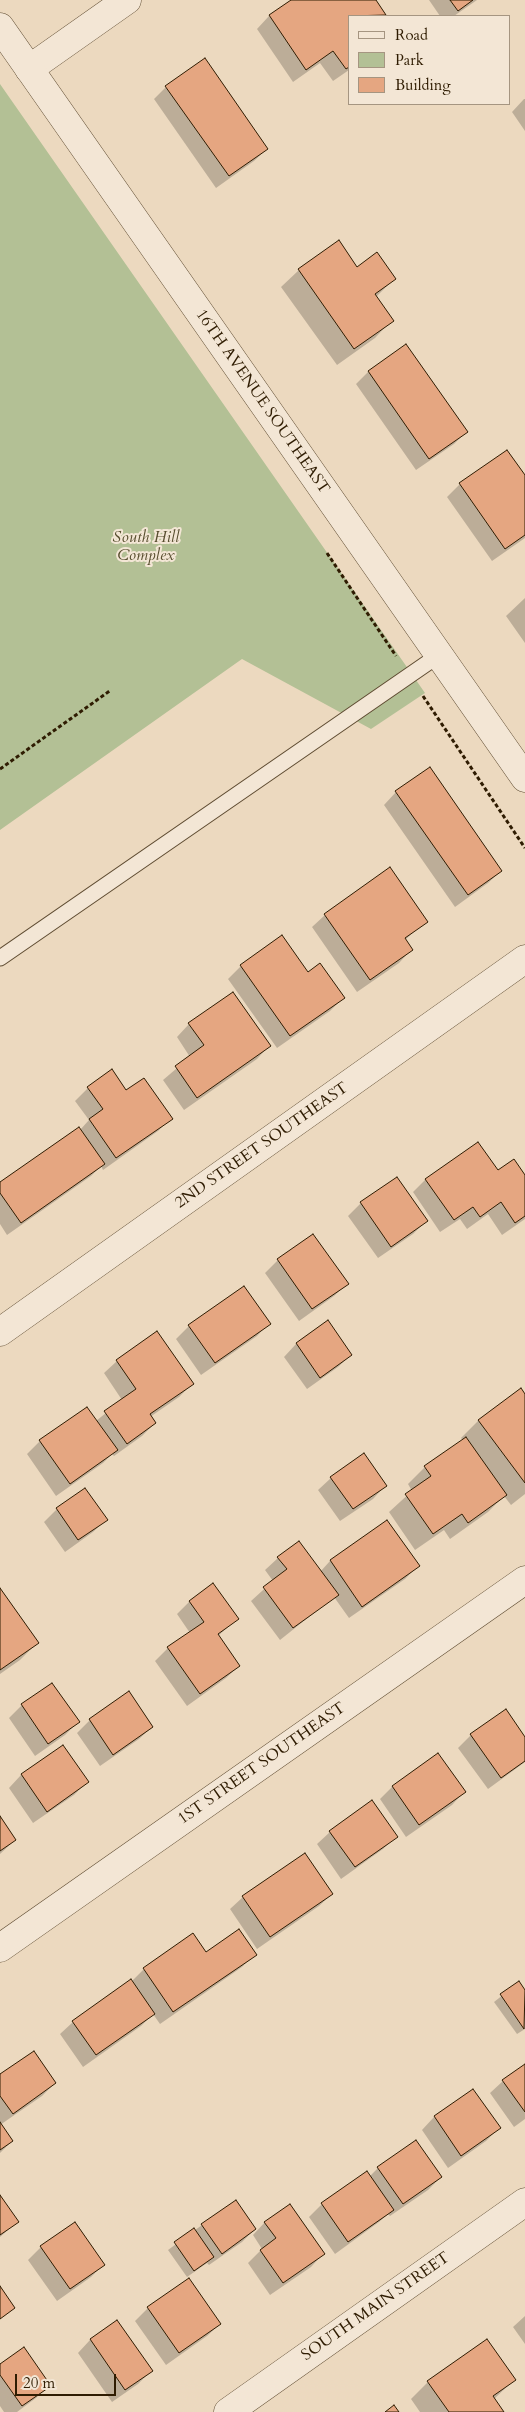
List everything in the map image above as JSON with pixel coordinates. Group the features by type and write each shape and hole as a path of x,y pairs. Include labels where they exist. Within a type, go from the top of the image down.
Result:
{"street":[{"path":"29,69 127,0"},
{"name":"16TH AVENUE SOUTHEAST","path":"0,27 525,778"},
{"name":"2ND STREET SOUTHEAST","path":"0,1332 525,959"},
{"name":"1ST STREET SOUTHEAST","path":"0,1948 525,1580"},
{"name":"SOUTH MAIN STREET","path":"228,2412 525,2202"}],"lane":[{"path":"0,958 439,655"}],"path":[{"path":"0,769 111,690"}],"green space":[{"name":"South Hill Complex","path":"0,84 425,693 371,729 242,659 0,830"}],"building":[{"path":"291,0 376,0 386,15 348,15 348,68 346,69 333,51 306,70 269,15"},
{"path":"450,0 473,0 458,11"},
{"path":"205,58 268,149 229,176 165,86"},
{"path":"339,240 357,267 377,252 396,279 375,294 394,321 354,349 298,269"},
{"path":"406,344 468,432 429,459 368,371"},
{"path":"507,450 525,475 525,535 505,549 459,483"},
{"path":"430,767 502,871 468,895 395,791"},
{"path":"390,867 428,922 405,938 413,950 370,980 324,914"},
{"path":"282,935 308,972 320,963 345,998 290,1036 240,965"},
{"path":"233,992 271,1046 197,1098 175,1066 204,1045 188,1023"},
{"path":"112,1069 126,1090 144,1078 173,1119 116,1158 89,1119 103,1109 87,1087"},
{"path":"79,1127 105,1164 21,1223 0,1193 0,1182"},
{"path":"478,1142 498,1170 514,1159 525,1175 525,1216 515,1223 501,1202 480,1217 473,1207 454,1220 425,1179"},
{"path":"397,1177 428,1221 391,1247 360,1202"},
{"path":"313,1234 349,1284 312,1309 277,1259"},
{"path":"244,1286 271,1324 215,1363 188,1325"},
{"path":"328,1320 352,1355 320,1378 296,1343"},
{"path":"157,1331 194,1384 150,1414 156,1423 127,1444 104,1411 136,1389 116,1360"},
{"path":"521,1388 525,1394 525,1483 478,1420"},
{"path":"87,1407 118,1450 70,1484 39,1440"},
{"path":"466,1437 507,1495 468,1523 462,1514 433,1534 405,1494 431,1476 424,1466"},
{"path":"364,1453 387,1486 353,1509 330,1477"},
{"path":"85,1488 108,1520 78,1540 56,1508"},
{"path":"387,1520 420,1566 362,1607 330,1560"},
{"path":"299,1541 339,1595 293,1628 263,1587 287,1569 277,1557"},
{"path":"213,1583 239,1619 218,1634 240,1666 200,1694 167,1647 204,1622 189,1601"},
{"path":"0,1588 39,1643 0,1670"},
{"path":"52,1683 80,1722 48,1744 21,1704"},
{"path":"129,1691 153,1727 113,1755 89,1719"},
{"path":"506,1709 525,1737 525,1761 501,1778 470,1734"},
{"path":"63,1745 89,1782 47,1812 21,1774"},
{"path":"438,1753 466,1792 419,1825 392,1786"},
{"path":"372,1800 398,1837 355,1867 329,1831"},
{"path":"0,1816 16,1840 0,1851"},
{"path":"305,1853 333,1894 270,1937 242,1896"},
{"path":"239,1929 257,1955 173,2012 143,1968 193,1933 206,1952"},
{"path":"131,1979 155,2014 96,2055 72,2021"},
{"path":"519,1981 525,1990 524,2029 500,1994"},
{"path":"34,2051 56,2083 13,2114 0,2096 0,2074"},
{"path":"525,2064 525,2112 502,2080"},
{"path":"473,2089 501,2128 461,2156 434,2116"},
{"path":"0,2122 13,2141 0,2150"},
{"path":"416,2140 442,2177 403,2204 377,2167"},
{"path":"367,2171 394,2210 348,2242 321,2203"},
{"path":"0,2195 19,2222 0,2235"},
{"path":"236,2200 256,2229 222,2254 201,2224"},
{"path":"290,2204 325,2254 283,2283 260,2250 276,2238 264,2222"},
{"path":"75,2222 105,2265 70,2289 40,2246"},
{"path":"194,2228 214,2257 194,2271 174,2242"},
{"path":"189,2278 221,2324 179,2353 147,2307"},
{"path":"0,2286 15,2308 0,2319"},
{"path":"117,2320 153,2371 125,2390 90,2339"},
{"path":"487,2339 516,2380 493,2396 504,2412 449,2412 427,2381"},
{"path":"24,2347 51,2386 22,2406 0,2375 0,2364"},
{"path":"394,2405 399,2412 385,2412"}]}
